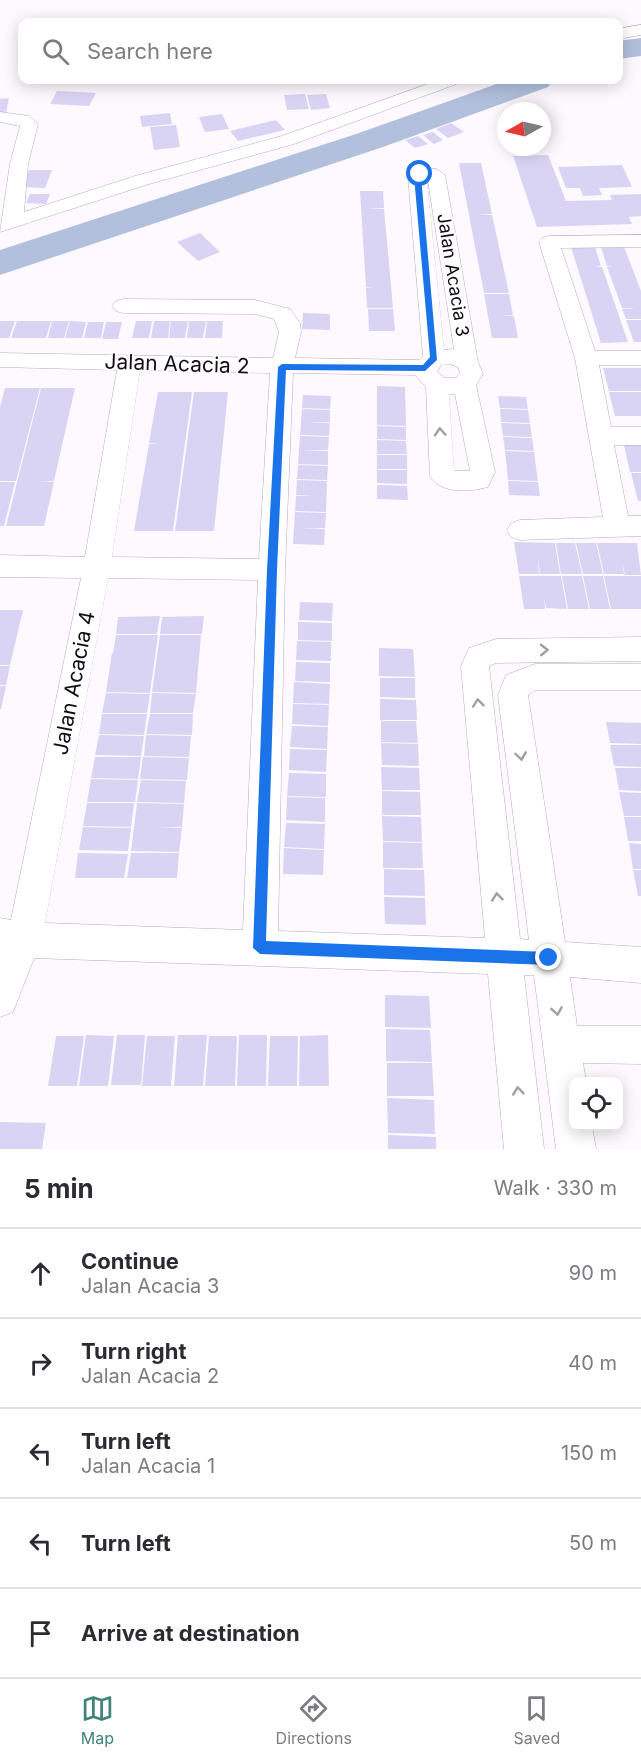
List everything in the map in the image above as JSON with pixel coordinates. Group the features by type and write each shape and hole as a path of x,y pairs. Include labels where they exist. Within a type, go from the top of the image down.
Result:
{"street":[{"path":"623,33 641,30"},
{"path":"0,117 23,120 29,124 7,224 142,180 288,140 442,84"},
{"name":"Jalan Acacia 3","path":"432,370 417,176 433,173 436,175 465,373"},
{"path":"520,530 629,526 602,436 586,358 549,242 641,241"},
{"path":"123,306 255,307 277,310 286,319 290,332 282,367 272,570 260,948"},
{"path":"452,356 465,373 483,472 479,480 449,480 442,476 432,370 452,356"},
{"path":"586,358 641,358"},
{"name":"Jalan Acacia 2","path":"0,360 130,361 432,370"},
{"name":"Jalan Acacia 4","path":"0,999 97,567 130,361"},
{"path":"432,370 446,387 465,373"},
{"path":"602,436 641,436"},
{"path":"0,566 272,570"},
{"path":"524,1149 475,666 479,657 496,651 641,649"},
{"path":"576,1149 513,695 516,684 535,677 641,677"},
{"path":"12,938 549,958 641,965"},
{"path":"562,1044 641,1045"}],"building":[{"path":"57,91 96,93 89,106 50,104"},
{"path":"305,94 309,109 287,110 284,95"},
{"path":"326,94 330,108 311,110 307,95"},
{"path":"9,98 6,113 0,114 0,99"},
{"path":"170,113 172,124 142,127 140,116"},
{"path":"222,114 229,129 205,132 199,117"},
{"path":"276,120 285,130 238,141 230,131"},
{"path":"451,123 464,132 448,138 436,129"},
{"path":"176,125 180,147 154,150 150,127"},
{"path":"433,132 443,140 434,144 423,135"},
{"path":"418,136 428,144 415,148 405,140"},
{"path":"513,156 548,156 566,201 612,200 610,195 641,194 641,216 629,217 632,224 537,227"},
{"path":"459,163 481,163 492,214 476,215 492,215 509,293 484,293"},
{"path":"622,165 632,187 599,188 602,195 583,196 580,188 566,188 558,167"},
{"path":"29,170 52,170 45,188 22,187"},
{"path":"360,191 383,191 384,208 368,209 384,209 393,308 367,308 366,288 373,287 366,287"},
{"path":"30,194 50,194 46,204 26,203"},
{"path":"200,233 220,252 198,261 177,242"},
{"path":"571,247 595,247 601,266 595,267 602,267 628,342 601,343"},
{"path":"601,247 624,247 641,291 641,319 626,319 622,309 637,308 622,308 607,267 613,266 607,266"},
{"path":"484,294 509,294 513,315 501,316 514,316 518,338 492,338"},
{"path":"368,309 393,309 395,331 369,331"},
{"path":"303,313 330,314 330,330 302,329"},
{"path":"626,320 641,320 641,342 634,342"},
{"path":"0,321 15,321 9,338 0,338"},
{"path":"17,321 51,321 46,338 11,338"},
{"path":"52,321 69,321 64,338 48,338"},
{"path":"70,321 86,322 82,338 65,338"},
{"path":"136,321 152,321 149,338 132,338"},
{"path":"154,321 170,321 168,338 151,338"},
{"path":"171,321 188,321 185,338 169,338"},
{"path":"189,321 206,321 203,338 187,338"},
{"path":"207,321 223,321 222,338 205,338"},
{"path":"88,322 104,322 101,338 84,338"},
{"path":"106,322 122,322 118,339 102,339"},
{"path":"603,368 641,368 641,391 609,391"},
{"path":"377,386 405,387 406,426 377,425"},
{"path":"5,388 40,388 16,481 0,481 0,407"},
{"path":"41,388 75,388 54,481 39,481 54,482 44,526 6,526"},
{"path":"158,392 192,392 173,531 134,531 149,444 158,444 149,443"},
{"path":"194,392 228,392 214,531 175,531"},
{"path":"609,392 641,392 641,416 615,416"},
{"path":"303,395 331,396 330,409 302,408"},
{"path":"498,396 526,397 528,409 500,408"},
{"path":"302,409 330,410 330,422 307,422 330,423 329,436 300,435"},
{"path":"500,409 528,410 530,423 501,422"},
{"path":"501,423 530,424 532,437 503,436"},
{"path":"377,426 406,427 406,440 377,439"},
{"path":"300,436 329,437 328,450 299,450"},
{"path":"503,437 532,438 534,451 505,450"},
{"path":"377,440 406,441 407,454 377,454"},
{"path":"624,445 641,445 641,472 630,472"},
{"path":"299,450 328,451 328,465 298,464"},
{"path":"505,451 534,452 538,481 508,480"},
{"path":"377,455 407,455 407,469 377,469"},
{"path":"298,465 328,466 327,480 297,479"},
{"path":"377,470 407,470 407,484 377,483"},
{"path":"631,473 641,473 641,501 638,501"},
{"path":"297,480 327,481 326,512 295,511 296,496 312,496 296,495"},
{"path":"508,481 538,482 540,496 509,495"},
{"path":"0,482 15,482 4,526 0,526"},
{"path":"377,485 407,486 408,500 377,499"},
{"path":"295,512 326,513 325,528 302,528 325,529 324,545 293,544"},
{"path":"514,542 555,543 560,574 540,574 538,560 539,574 519,574"},
{"path":"556,543 575,543 582,574 561,574"},
{"path":"576,543 596,543 603,574 583,574"},
{"path":"597,543 637,543 641,575 625,575 622,562 624,574 604,574"},
{"path":"519,576 561,576 567,609 546,608 544,598 545,609 524,609"},
{"path":"562,576 582,576 589,609 568,609"},
{"path":"583,576 603,576 610,609 590,609"},
{"path":"604,576 641,576 641,609 611,609"},
{"path":"300,602 333,603 332,621 299,620"},
{"path":"0,610 23,610 10,665 0,665"},
{"path":"160,616 157,634 116,634 118,617"},
{"path":"204,616 202,634 160,634 162,617"},
{"path":"298,622 332,623 332,641 298,640"},
{"path":"116,635 158,635 150,693 106,692 112,653 138,654 113,653"},
{"path":"160,635 201,635 196,693 152,692"},
{"path":"297,641 331,642 331,661 296,660"},
{"path":"379,648 413,649 415,677 379,676"},
{"path":"296,662 330,663 330,682 295,681"},
{"path":"0,666 10,666 6,685 0,685"},
{"path":"380,678 415,678 415,698 380,697"},
{"path":"294,682 330,684 329,704 293,703"},
{"path":"0,686 6,686 1,709 0,709"},
{"path":"106,693 150,694 147,713 102,713"},
{"path":"152,693 196,694 193,713 150,713"},
{"path":"380,699 416,700 417,720 380,720"},
{"path":"293,704 329,705 328,726 292,724"},
{"path":"102,714 147,714 144,735 99,734"},
{"path":"150,714 193,714 192,735 146,734"},
{"path":"381,721 416,721 418,743 381,742"},
{"path":"606,722 641,723 641,744 610,743"},
{"path":"292,726 328,727 327,749 290,747"},
{"path":"99,735 144,736 141,756 95,755"},
{"path":"146,735 191,736 189,757 144,756"},
{"path":"381,743 418,744 419,766 382,765"},
{"path":"610,745 641,745 641,767 614,766"},
{"path":"290,749 327,750 326,772 289,770"},
{"path":"95,757 141,757 138,779 91,778"},
{"path":"143,757 189,758 187,780 140,779"},
{"path":"381,767 419,768 420,790 382,790"},
{"path":"615,768 641,768 641,791 619,790"},
{"path":"289,773 326,774 326,797 287,796"},
{"path":"91,779 138,780 135,802 87,802"},
{"path":"141,780 186,781 184,803 137,802"},
{"path":"382,791 420,792 421,815 382,815"},
{"path":"619,792 641,793 641,816 624,816"},
{"path":"287,797 325,798 325,822 286,820"},
{"path":"87,803 134,803 131,827 83,826"},
{"path":"137,803 184,804 182,827 158,827 182,828 179,852 131,851"},
{"path":"382,816 421,817 422,842 383,841"},
{"path":"624,817 641,817 641,841 628,841"},
{"path":"286,823 325,824 324,849 284,847"},
{"path":"83,827 131,828 128,851 79,850"},
{"path":"383,842 422,843 423,868 383,868"},
{"path":"629,843 641,844 641,869 633,869"},
{"path":"284,848 324,850 323,875 283,874"},
{"path":"78,853 128,854 124,878 75,878"},
{"path":"131,853 179,853 177,878 127,878"},
{"path":"384,869 424,870 425,896 384,895"},
{"path":"633,870 641,870 641,896 638,896"},
{"path":"384,897 425,898 426,925 385,924"},
{"path":"385,995 429,996 431,1028 385,1027"},
{"path":"386,1029 430,1030 432,1062 386,1061"},
{"path":"86,1035 114,1036 108,1086 79,1086"},
{"path":"117,1035 145,1035 141,1085 111,1085"},
{"path":"178,1035 207,1035 203,1086 174,1086"},
{"path":"239,1035 267,1035 266,1086 237,1086"},
{"path":"328,1035 329,1086 299,1086 300,1036"},
{"path":"56,1036 84,1036 77,1086 48,1086"},
{"path":"147,1036 175,1036 171,1086 142,1086"},
{"path":"209,1036 237,1036 235,1086 205,1086"},
{"path":"270,1036 298,1036 297,1086 268,1086"},
{"path":"387,1063 432,1063 434,1096 387,1096"},
{"path":"387,1098 434,1100 435,1134 388,1133"},
{"path":"0,1122 46,1123 42,1149 0,1149"},
{"path":"388,1135 436,1137 436,1149 388,1149"}],"waterway":[{"path":"623,49 641,47"},
{"path":"0,263 96,229 371,140 526,84"}],"route":[{"path":"420,174 417,176 434,358 425,368 282,367 272,570 260,948 549,958"}]}
